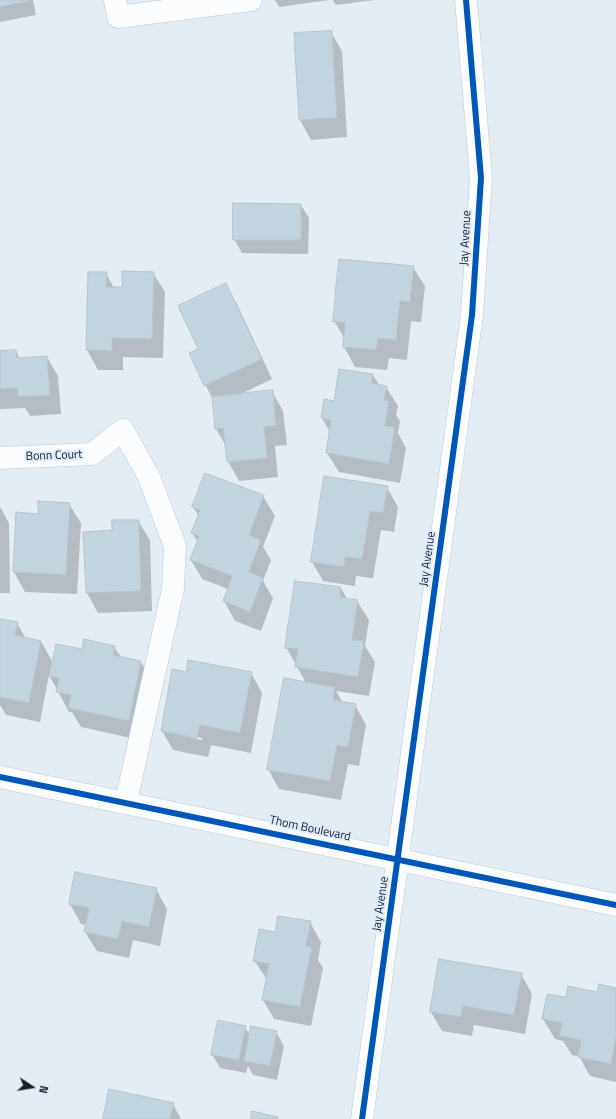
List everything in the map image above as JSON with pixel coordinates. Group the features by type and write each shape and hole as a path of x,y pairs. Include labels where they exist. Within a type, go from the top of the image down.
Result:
{"street":[{"path":"115,0 118,17 252,0"},
{"name":"Jay Avenue","path":"362,1119 399,858 472,315 480,178 466,0"},
{"name":"Bonn Court","path":"0,458 92,454 123,430 149,477 175,546 173,589 126,802"},
{"name":"Thom Boulevard","path":"0,777 399,858 616,905"}],"building":[{"path":"0,0 29,0 29,1 0,7"},
{"path":"332,31 337,118 299,120 294,33"},
{"path":"233,203 301,204 301,240 233,240"},
{"path":"339,259 414,266 410,302 400,301 396,340 378,338 376,350 343,347 345,322 333,322"},
{"path":"122,271 154,272 152,339 112,338 112,351 86,350 88,272 107,272 106,287 122,287"},
{"path":"226,283 262,359 204,386 189,353 198,349 178,306"},
{"path":"16,350 17,358 47,356 50,395 18,397 17,388 0,389 0,351"},
{"path":"339,369 373,374 372,383 387,386 384,400 389,401 385,426 395,427 389,464 326,453 331,420 321,418 324,399 334,401"},
{"path":"273,390 276,425 264,427 267,458 227,462 223,428 215,429 212,397"},
{"path":"205,473 264,495 249,535 261,540 249,572 263,578 250,612 223,601 232,576 190,560 199,536 191,533 200,510 192,507"},
{"path":"324,476 388,486 383,513 370,511 362,559 345,557 344,567 311,562"},
{"path":"38,501 70,503 66,575 13,572 16,512 38,514"},
{"path":"112,520 139,520 141,591 86,593 83,532 112,530"},
{"path":"295,581 341,587 340,597 358,600 352,640 364,641 358,677 295,667 298,649 285,648"},
{"path":"0,619 18,622 15,635 41,641 29,703 0,697"},
{"path":"84,639 115,646 113,655 141,661 129,721 68,708 71,695 56,692 59,678 49,676 56,644 82,649"},
{"path":"188,660 252,672 240,733 200,725 197,738 161,731 172,669 186,672"},
{"path":"284,678 335,687 333,700 356,704 348,747 337,745 330,781 267,770"},
{"path":"75,872 157,888 149,927 122,921 118,939 84,932 89,908 69,904"},
{"path":"278,916 311,921 306,946 312,947 300,1007 262,1000 269,964 253,961 259,929 275,932"},
{"path":"439,959 522,973 514,1015 463,1006 461,1017 430,1012"},
{"path":"599,984 616,988 616,1037 611,1064 578,1057 581,1040 559,1036 562,1023 542,1019 547,994 566,997 568,986 597,992"},
{"path":"218,1020 246,1026 239,1060 211,1055"},
{"path":"251,1026 277,1031 270,1066 244,1061"},
{"path":"109,1089 174,1103 170,1119 103,1119"},
{"path":"252,1111 278,1117 277,1119 251,1119"}],"cycle path":[{"path":"362,1119 472,315 481,178 466,0"},
{"path":"0,777 616,905"}]}
